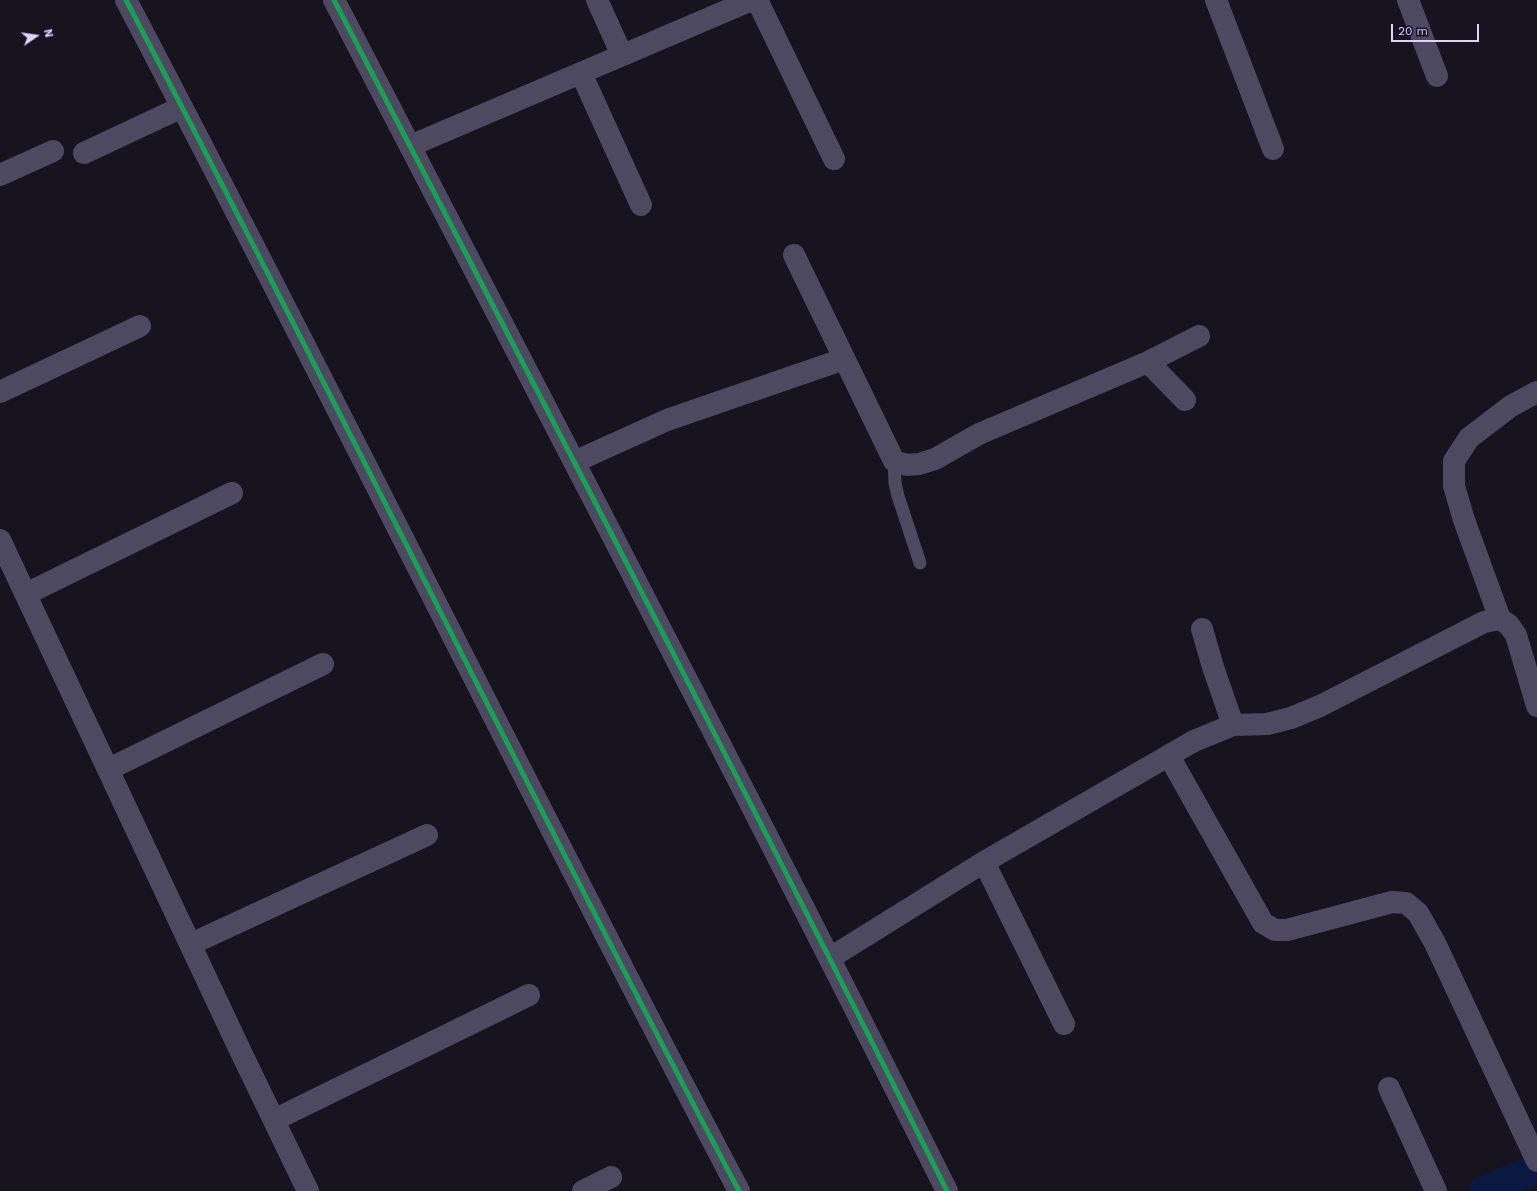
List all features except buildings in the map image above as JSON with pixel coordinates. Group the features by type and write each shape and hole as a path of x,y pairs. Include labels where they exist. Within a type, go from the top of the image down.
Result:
{"street":[{"path":"126,0 432,598 739,1191"},
{"path":"334,0 830,958 948,1191"},
{"path":"597,0 622,55"},
{"path":"1216,0 1273,149"},
{"path":"1408,0 1437,76"},
{"path":"410,146 747,2 754,2 760,6 834,159"},
{"path":"581,73 641,205"},
{"path":"84,153 182,107"},
{"path":"0,175 53,151"},
{"path":"794,255 894,461 907,465 919,464 935,458 979,434 1148,362 1199,336"},
{"path":"0,392 140,326"},
{"path":"574,462 668,420 844,359"},
{"path":"1148,362 1185,400"},
{"path":"1537,392 1511,406 1469,438 1454,461 1454,486 1464,520 1500,619 1509,625 1516,635 1537,706"},
{"path":"26,594 232,493"},
{"path":"0,540 308,1191"},
{"path":"830,958 984,862 1194,741 1233,725 1267,724 1291,718 1320,706 1484,622 1500,619"},
{"path":"1202,629 1212,667 1233,725"},
{"path":"109,769 323,664"},
{"path":"1169,756 1262,923 1275,930 1287,930 1392,902 1406,903 1418,913 1435,943 1533,1152"},
{"path":"191,944 427,835"},
{"path":"984,862 1064,1024"},
{"path":"274,1120 529,995"},
{"path":"1389,1088 1436,1191"},
{"path":"583,1191 611,1177"}],"lane":[{"path":"894,461 895,483 898,496 920,563"}],"waterway":[{"path":"1484,1191 1537,1169"}],"cycle path":[{"path":"126,0 280,297 584,894 739,1191"},
{"path":"334,0 719,743 947,1191"}]}
